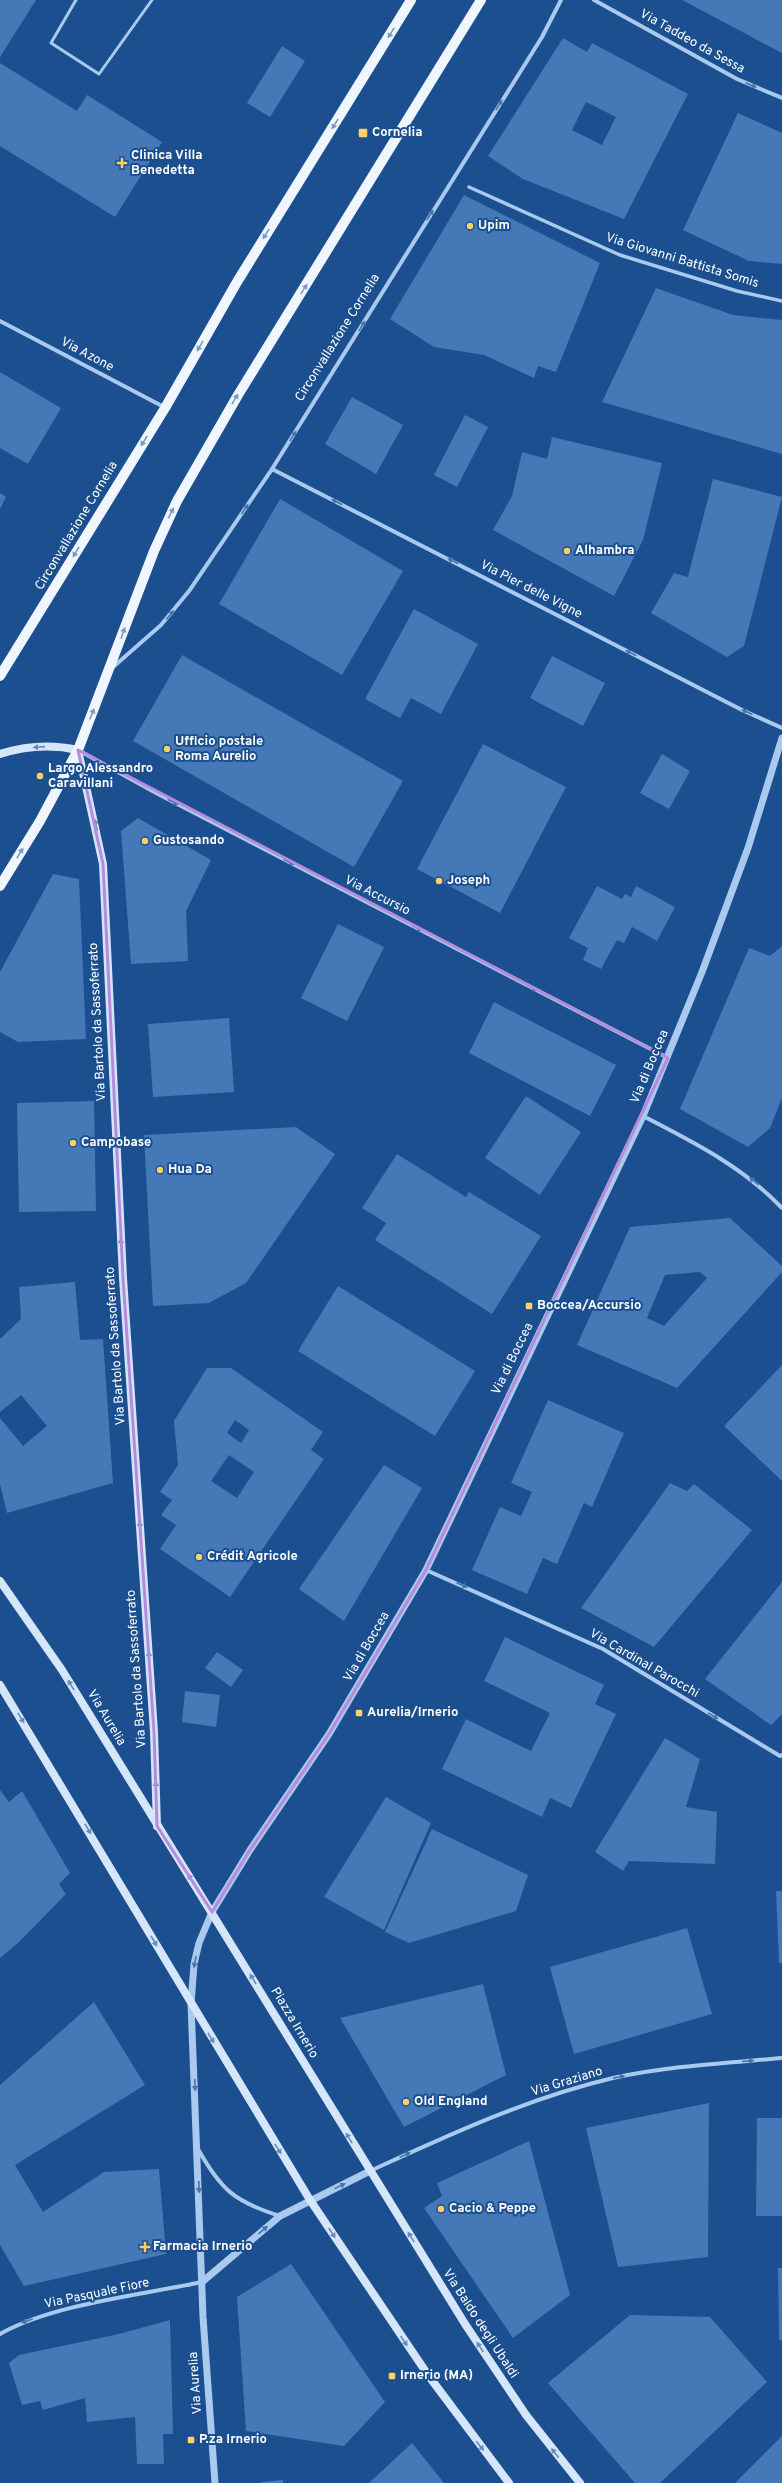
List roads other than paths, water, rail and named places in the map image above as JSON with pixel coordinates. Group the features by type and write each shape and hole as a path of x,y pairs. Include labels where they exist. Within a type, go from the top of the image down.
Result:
{"main road":[{"name":"Circonvallazione Cornelia","path":"0,676 165,408 237,282 411,0"},
{"name":"Circonvallazione Cornelia","path":"0,886 40,821 78,750 110,670 132,605 164,528 200,460 481,0"},
{"path":"0,754 37,747 78,750"},
{"name":"Via Bartolo da Sassoferrato","path":"78,750 103,864 123,1278 154,1732 157,1826"},
{"name":"Via Aurelia","path":"0,1581 62,1670 157,1826 212,1912"},
{"path":"0,1685 107,1860 191,2004 310,2200 428,2375 509,2483"},
{"name":"Piazza Irnerio","path":"212,1912 370,2171"},
{"name":"Via Baldo degli Ubaldi","path":"370,2171 465,2324 512,2395 546,2442 580,2483"}],"street":[{"name":"Circonvallazione Cornelia","path":"110,670 143,643 174,609 272,469 537,44 562,0"},
{"name":"Via Taddeo da Sessa","path":"594,0 737,79 782,98"},
{"name":"Via Giovanni Battista Somis","path":"469,187 620,255 737,291 782,300"},
{"name":"Via Azone","path":"0,321 165,408"},
{"name":"Via Pier delle Vigne","path":"272,469 742,710 782,728"},
{"name":"Via di Boccea","path":"212,1912 250,1850 329,1734 426,1570 643,1116 668,1058 748,848 782,738"},
{"name":"Via Accursio","path":"78,750 158,794 668,1058"},
{"path":"643,1116 732,1165 764,1189 782,1208"},
{"name":"Via Cardinal Parocchi","path":"426,1570 603,1649 781,1756"},
{"path":"202,2282 191,2004 194,1964 199,1943 212,1912"},
{"name":"Via Graziano","path":"370,2171 462,2128 534,2102 606,2080 656,2070 782,2058"},
{"path":"197,2148 210,2171 236,2199 280,2216"},
{"path":"202,2282 280,2216 370,2171"},
{"name":"Via Pasquale Fiore","path":"0,2334 22,2323 63,2310 202,2282"},
{"name":"Via Aurelia","path":"202,2282 215,2483"}],"lane":[{"path":"76,0 51,43 99,74 152,0"}],"place":[{"name":"Cornelia","path":"363,133"},
{"name":"Clinica Villa Benedetta","path":"122,163"},
{"name":"Upim","path":"470,226"},
{"name":"Alhambra","path":"567,551"},
{"name":"Ufficio postale Roma Aurelio","path":"167,749"},
{"name":"Largo Alessandro Caravillani","path":"40,776"},
{"name":"Gustosando","path":"145,841"},
{"name":"Joseph","path":"439,881"},
{"name":"Campobase","path":"73,1143"},
{"name":"Hua Da","path":"160,1170"},
{"name":"Boccea/Accursio","path":"529,1306"},
{"name":"Crédit Agricole","path":"199,1557"},
{"name":"Aurelia/Irnerio","path":"359,1713"},
{"name":"Old England","path":"406,2102"},
{"name":"Cacio & Peppe","path":"441,2209"},
{"name":"Farmacia Irnerio","path":"145,2247"},
{"name":"Irnerio (MA)","path":"392,2376"},
{"name":"P.za Irnerio","path":"191,2440"}]}
